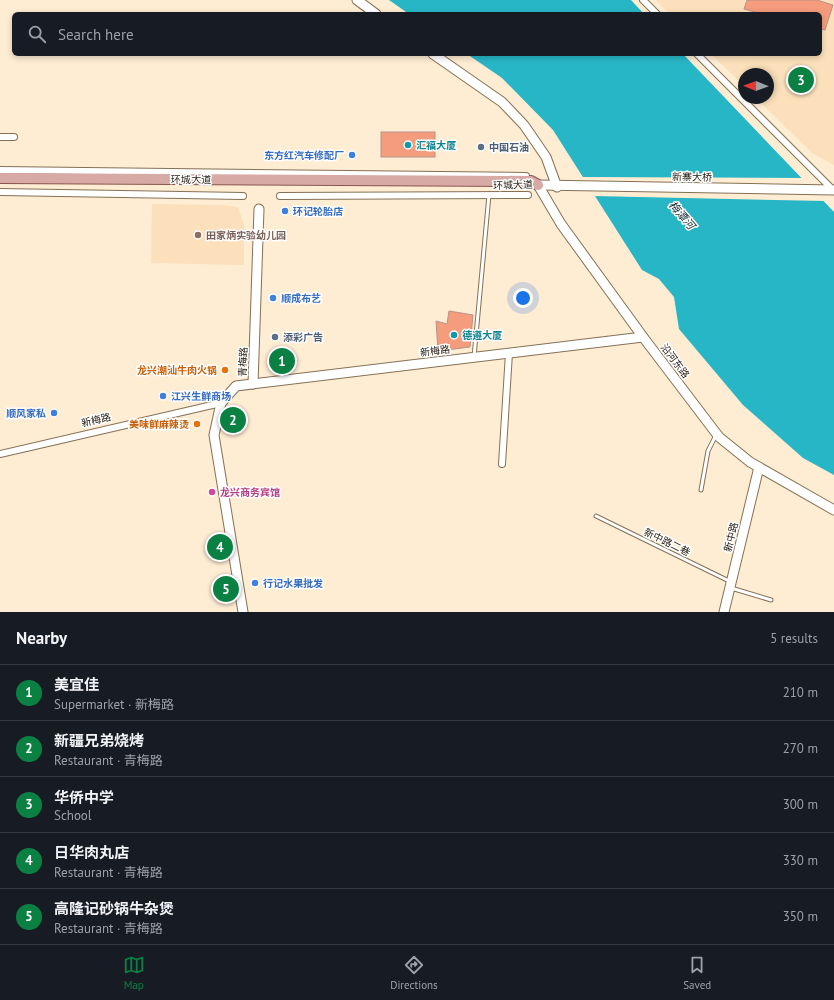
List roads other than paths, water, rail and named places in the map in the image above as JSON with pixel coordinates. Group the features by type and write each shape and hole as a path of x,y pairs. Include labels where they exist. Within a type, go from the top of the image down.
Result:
{"main road":[{"path":"357,0 373,12"},
{"path":"436,56 502,102 524,125 546,157 560,186"},
{"name":"环城大道","path":"0,178 532,181 538,185"},
{"name":"环城大道","path":"0,183 538,185"},
{"name":"新寨大桥","path":"538,185 833,190"},
{"name":"沿河东路","path":"538,185 561,224 643,337 716,433 750,462 834,510"},
{"name":"青梅路","path":"243,612 214,435 221,403 236,386 254,384 259,209"},
{"name":"新梅路","path":"254,384 643,337"},
{"name":"新中路","path":"724,612 759,467"}],"street":[{"path":"643,0 655,12"},
{"path":"699,56 833,190"},
{"path":"0,137 14,137"},
{"path":"0,170 526,176"},
{"path":"0,192 243,196"},
{"path":"280,196 528,195"},
{"path":"502,464 510,353"},
{"name":"新梅路","path":"0,454 221,403"}],"lane":[{"path":"474,357 490,195"},
{"path":"701,490 708,451 716,433"},
{"name":"新中路二巷","path":"596,516 730,585 771,600"}],"water":[{"path":"389,0 631,0 642,12 406,12"},
{"name":"梅潭河","path":"470,56 685,56 834,212 834,475 803,458 743,405 679,329 674,297 659,279 642,270 553,130 502,78"}],"place":[{"name":"华侨中学","path":"801,80"},
{"name":"汇福大厦","path":"408,145"},
{"name":"中国石油","path":"481,147"},
{"name":"东方红汽车修配厂","path":"352,155"},
{"name":"环记轮胎店","path":"285,211"},
{"name":"田家炳实验幼儿园","path":"198,235"},
{"name":"顺成布艺","path":"273,298"},
{"name":"德遵大厦","path":"454,335"},
{"name":"添彩广告","path":"275,337"},
{"name":"美宜佳","path":"282,361"},
{"name":"龙兴潮汕牛肉火锅","path":"225,370"},
{"name":"江兴生鲜商场","path":"163,396"},
{"name":"顺风家私","path":"54,413"},
{"name":"新疆兄弟烧烤","path":"233,420"},
{"name":"美味鲜麻辣烫","path":"197,424"},
{"name":"龙兴商务宾馆","path":"212,492"},
{"name":"日华肉丸店","path":"220,547"},
{"name":"行记水果批发","path":"255,583"},
{"name":"高隆记砂锅牛杂煲","path":"226,589"}]}
